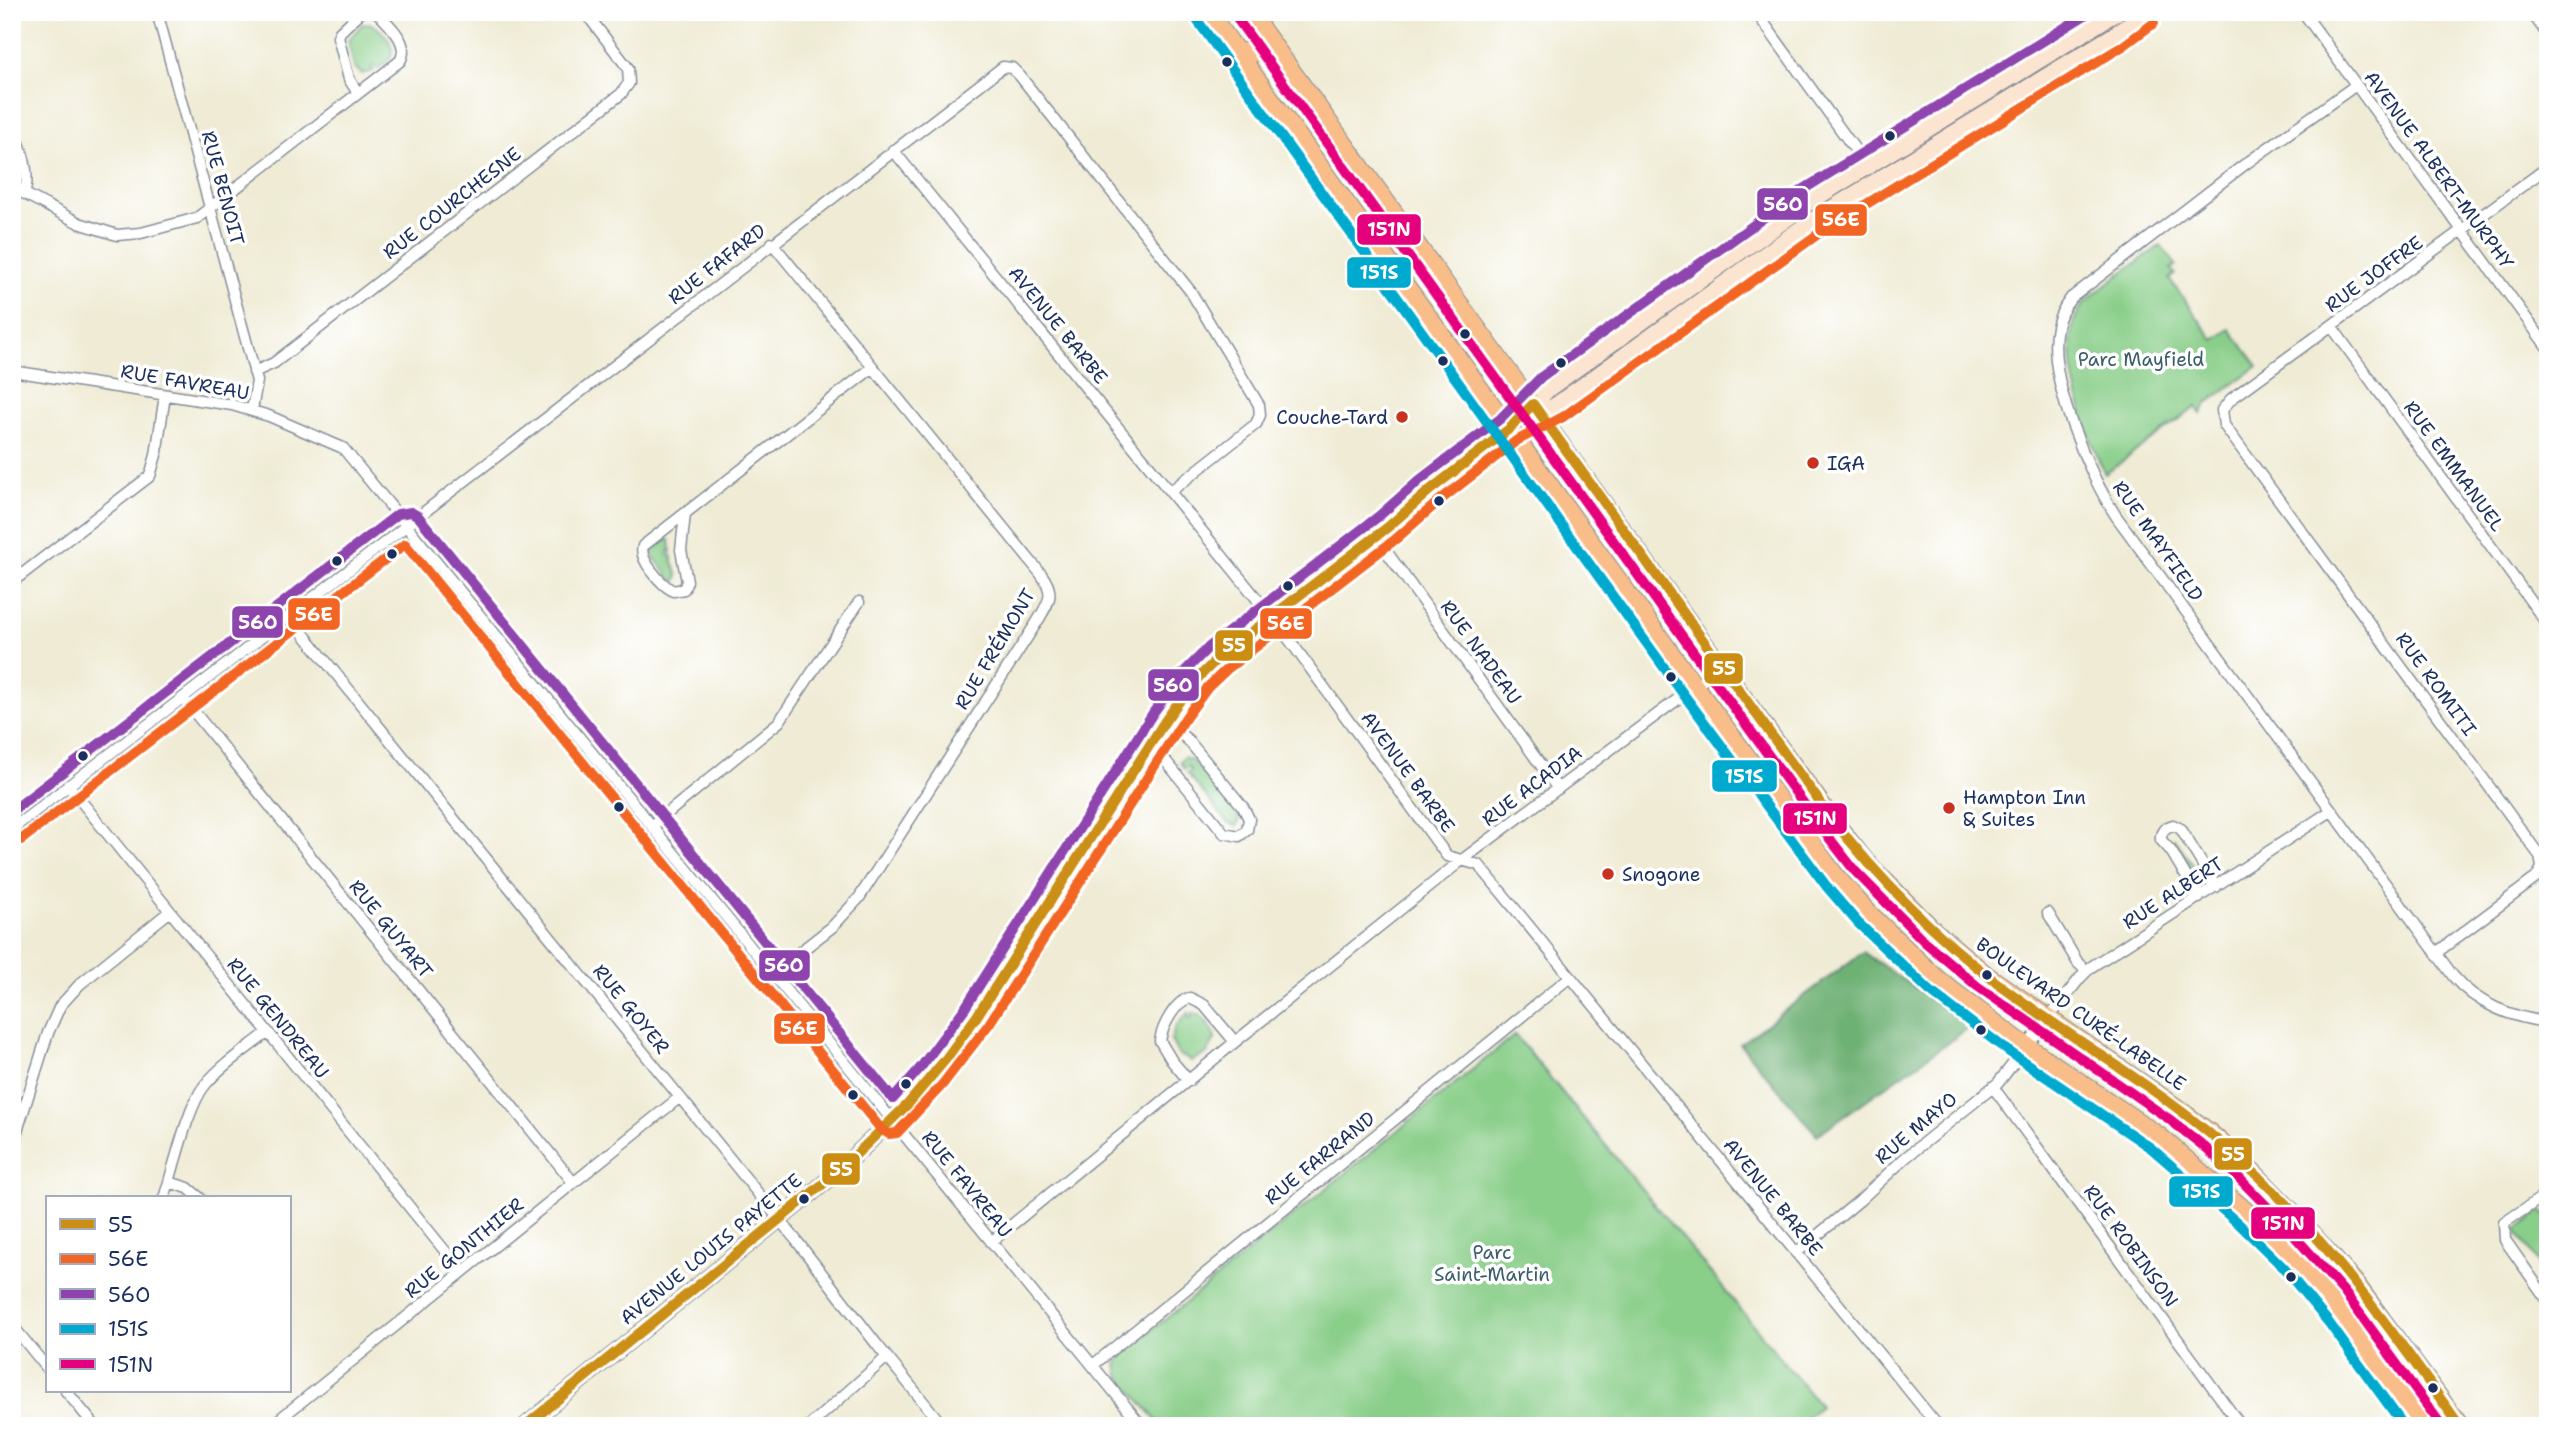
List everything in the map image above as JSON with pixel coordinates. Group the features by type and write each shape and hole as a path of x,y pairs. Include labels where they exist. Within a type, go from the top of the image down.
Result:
{"main road":[{"path":"1208,12 1695,687 1817,854 1857,901 1938,980 2026,1046 2160,1137 2249,1214 2293,1258 2334,1307 2422,1426"},
{"name":"BOULEVARD CURÉ-LABELLE","path":"1249,12 1721,667 1834,822 1872,869 1969,961 2193,1119 2268,1186 2356,1283 2460,1426"},
{"path":"1236,52 1278,53"}],"street":[{"name":"RUE BENOIT","path":"157,12 254,372"},
{"path":"358,93 346,73 338,37 361,12"},
{"path":"12,187 79,223 117,235 141,233 197,218 396,65 404,55 402,42 377,12"},
{"name":"RUE COURCHESNE","path":"254,372 274,363 621,94 629,83 628,68 585,12"},
{"path":"1756,12 1872,173"},
{"path":"1872,173 2117,12"},
{"path":"1872,173 2109,38 2147,12"},
{"name":"AVENUE ALBERT-MURPHY","path":"2303,12 2548,348"},
{"path":"2531,12 2548,35"},
{"name":"RUE FAFARD","path":"12,829 1000,69 1012,68 1023,79 1191,292 1259,405 1260,415 1256,424 1171,491"},
{"name":"RUE MAYFIELD","path":"2356,85 2244,165 2077,291 2062,313 2055,338 2061,382 2070,420 2109,506 2461,985 2491,1006 2517,1017 2548,1022"},
{"path":"12,130 27,177 23,192"},
{"name":"AVENUE BARBE","path":"893,150 1270,616 1447,856 1479,865 1938,1426"},
{"name":"RUE JOFFRE","path":"2222,410 2231,399 2548,167"},
{"name":"AVENUE LOUIS PAYETTE","path":"525,1426 839,1171 892,1120 932,1076 972,1022 1165,722 1202,672 1270,616 1376,537 1508,429 1536,409 1555,406 1813,220 1872,173"},
{"name":"RUE FRÉMONT","path":"772,243 1041,574 1049,585 1050,597 1037,622 859,898 831,927 773,973"},
{"name":"RUE EMMANUEL","path":"2332,327 2548,625"},
{"path":"685,514 681,550 687,580 684,589 673,592 642,556 641,551 645,544 872,368"},
{"name":"RUE FAVREAU","path":"12,371 252,410 343,448 1142,1426"},
{"path":"252,410 257,384 254,372"},
{"path":"12,582 150,475 156,455 165,396"},
{"name":"RUE ROMITI","path":"2222,410 2224,425 2540,856 2542,868 2536,878 2437,953"},
{"name":"RUE NADEAU","path":"1376,537 1558,789"},
{"path":"653,825 779,722 859,602"},
{"name":"RUE GOYER","path":"289,616 943,1426"},
{"name":"RUE ACADIA","path":"991,1242 1462,860 1721,667"},
{"name":"RUE GUYART","path":"183,698 573,1182"},
{"path":"1149,747 1165,760 1224,833 1238,836 1247,830 1249,819 1243,807 1188,740 1165,722"},
{"name":"RUE GENDREAU","path":"68,785 462,1272"},
{"name":"RUE ALBERT","path":"2048,1019 2087,971 2332,811"},
{"path":"2199,898 2171,851 2161,840 2166,827 2173,825 2180,829 2216,887"},
{"path":"12,1147 48,1033 60,1006 74,990 169,912"},
{"path":"2048,913 2078,963 2087,971"},
{"name":"RUE FARRAND","path":"1093,1365 1570,977"},
{"path":"1189,1080 1172,1061 1160,1041 1163,1029 1180,1002 1189,998 1203,1005 1235,1042"},
{"name":"RUE MAYO","path":"1796,1253 1860,1200 1898,1164 1993,1087 2048,1019"},
{"path":"165,1196 192,1111 202,1090 218,1072 268,1032"},
{"name":"RUE ROBINSON","path":"1993,1087 2241,1426"},
{"name":"RUE GONTHIER","path":"271,1426 680,1097"},
{"path":"169,1182 188,1188 198,1196"},
{"path":"2547,1196 2504,1223 2505,1240 2548,1301"},
{"path":"12,1325 46,1367"},
{"path":"809,1426 887,1357"},
{"path":"67,1392 94,1426"}],"green space":[{"path":"368,23 384,34 392,52 382,66 377,69 374,65 371,67 374,71 362,74 354,67 348,41 361,25"},
{"name":"Parc Mayfield","path":"2161,245 2176,265 2171,269 2175,274 2169,279 2214,340 2230,329 2258,366 2207,403 2201,414 2196,407 2105,474 2090,437 2076,390 2071,344 2074,324 2081,308 2096,292"},
{"path":"666,539 670,540 671,552 667,552 667,555 671,555 678,577 676,581 672,580 652,555 652,551"},
{"path":"1184,757 1192,760 1238,816 1237,826 1228,823 1187,773 1191,770 1188,766 1184,769 1180,762"},
{"path":"2174,838 2201,876 2199,881 2195,880 2172,843"},
{"path":"1863,952 1970,1027 1817,1135 1740,1044"},
{"path":"1188,1013 1189,1019 1192,1018 1192,1013 1204,1019 1215,1039 1207,1054 1191,1061 1178,1054 1171,1040 1176,1026"},
{"name":"Parc Saint-Martin","path":"1515,1035 1820,1406 1796,1426 1161,1426 1119,1375 1117,1364 1124,1353"},
{"path":"2542,1211 2548,1218 2548,1277 2515,1230"}],"transit line":[{"name":"56O","path":"12,811 398,514 411,512 418,516 893,1099 921,1067 965,1008 1153,713 1180,676 1209,647 1500,419 1541,377 1804,189 2090,12"},
{"name":"151S","path":"1197,20 1684,695 1827,887 1858,923 1930,991 2008,1051 2151,1148 2239,1224 2283,1267 2329,1323 2404,1426"},
{"name":"151N","path":"1238,20 1710,675 1855,871 1925,942 1977,986 2169,1119 2239,1178 2344,1292 2442,1426"},
{"name":"56E","path":"21,840 405,544 881,1129 889,1134 897,1133 942,1085 989,1024 1186,717 1208,687 1227,669 1397,538 1439,501 1516,441 1563,417 1821,232 2123,46 2154,23"},
{"name":"55","path":"525,1426 839,1171 908,1104 977,1016 1165,721 1191,685 1218,658 1388,527 1430,490 1509,429 1533,404 1829,815 1867,861 1929,925 1997,983 2183,1113 2246,1165 2280,1198 2344,1270 2460,1426"}],"place":[{"name":"Couche-Tard","path":"1402,417"},
{"name":"IGA","path":"1813,463"},
{"name":"Hampton Inn & Suites","path":"1949,808"},
{"name":"Snogone","path":"1608,874"}]}
